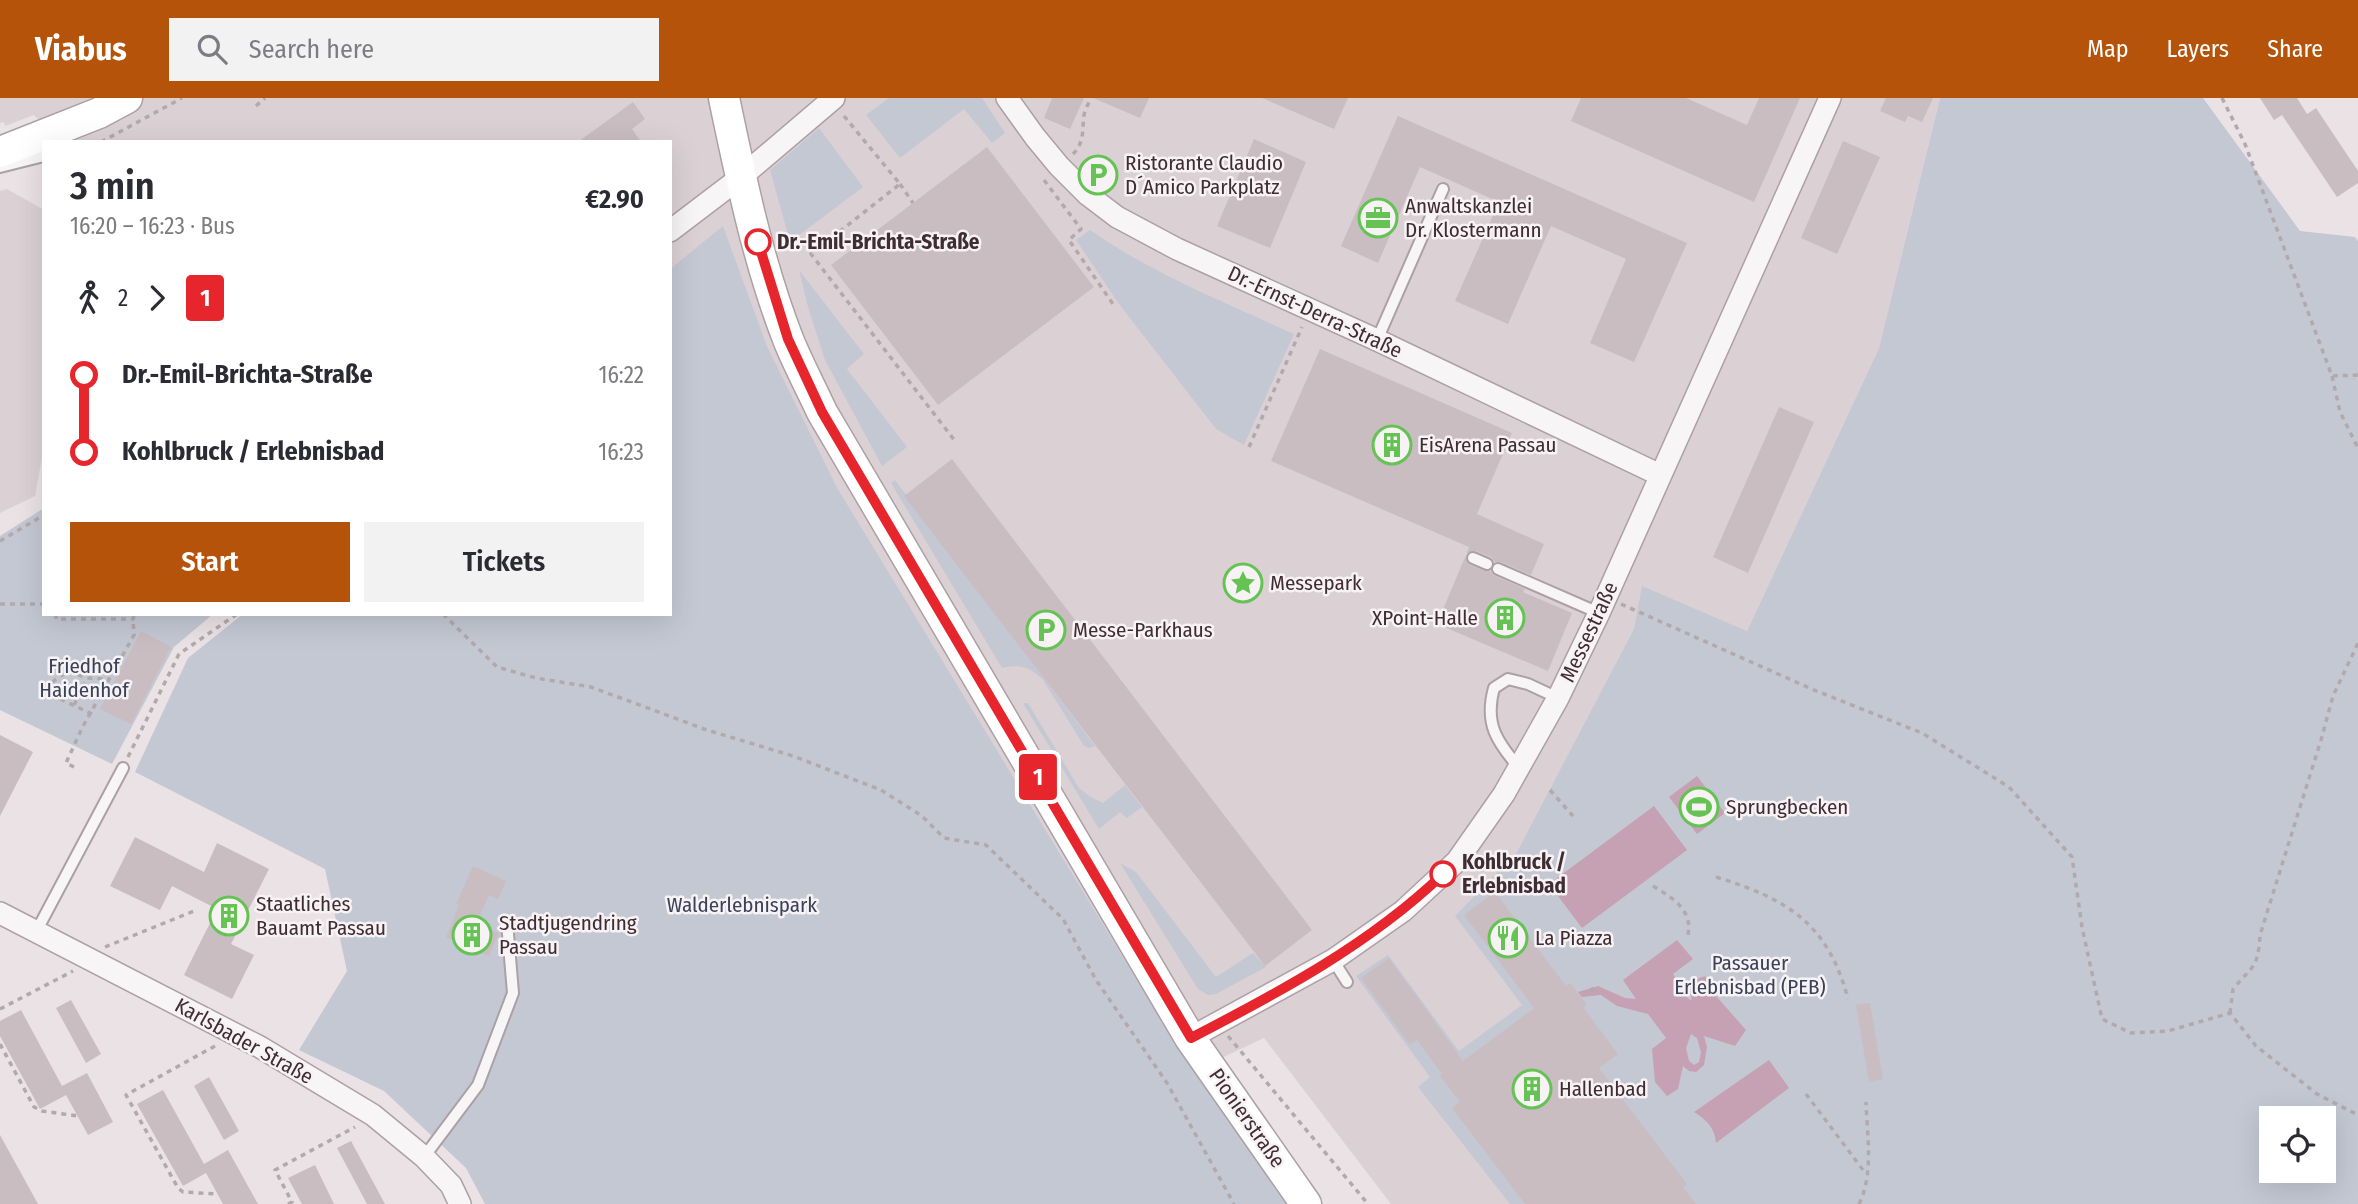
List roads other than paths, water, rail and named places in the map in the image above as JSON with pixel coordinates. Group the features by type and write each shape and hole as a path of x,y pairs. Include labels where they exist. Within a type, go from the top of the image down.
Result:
{"main road":[{"path":"0,152 99,113 127,98"},
{"name":"Pionierstraße","path":"724,98 765,268 788,339 822,412 1191,1038 1306,1204"}],"street":[{"name":"Dr.-Ernst-Derra-Straße","path":"1007,98 1059,166 1088,195 1117,217 1177,249 1377,340 1660,475"},
{"name":"Messestraße","path":"1191,1038 1333,960 1403,911 1457,861 1520,769 1558,698 1602,605 1830,98"},
{"path":"672,229 741,177 833,99"},
{"name":"Karlsbader Straße","path":"0,913 36,932 80,962 260,1047 373,1115 424,1157 451,1185 460,1204"}],"lane":[{"path":"0,167 42,156"},
{"path":"1377,340 1443,188"},
{"path":"1473,558 1487,564"},
{"path":"1499,569 1602,605"},
{"path":"1520,769 1503,748 1491,725 1490,703 1494,688 1508,679 1528,684 1558,698"},
{"path":"36,932 123,768"},
{"path":"424,1157 478,1085 513,993 508,922"},
{"path":"1333,960 1347,982"}],"place":[{"name":"Ristorante Claudio D´Amico Parkplatz","path":"1098,175"},
{"name":"Anwaltskanzlei Dr. Klostermann","path":"1378,218"},
{"name":"Dr.-Emil-Brichta-Straße","path":"758,242"},
{"name":"EisArena Passau","path":"1392,445"},
{"name":"Messepark","path":"1243,583"},
{"name":"XPoint-Halle","path":"1505,618"},
{"name":"Messe-Parkhaus","path":"1046,630"},
{"name":"Sprungbecken","path":"1699,807"},
{"name":"Kohlbruck / Erlebnisbad","path":"1443,874"},
{"name":"Staatliches Bauamt Passau","path":"229,916"},
{"name":"Stadtjugendring Passau","path":"472,935"},
{"name":"La Piazza","path":"1508,938"},
{"name":"Hallenbad","path":"1532,1089"}],"park label":[{"name":"Friedhof Haidenhof","path":"84,678"},
{"name":"Walderlebnispark","path":"742,905"},
{"name":"Passauer Erlebnisbad (PEB)","path":"1750,975"}]}
